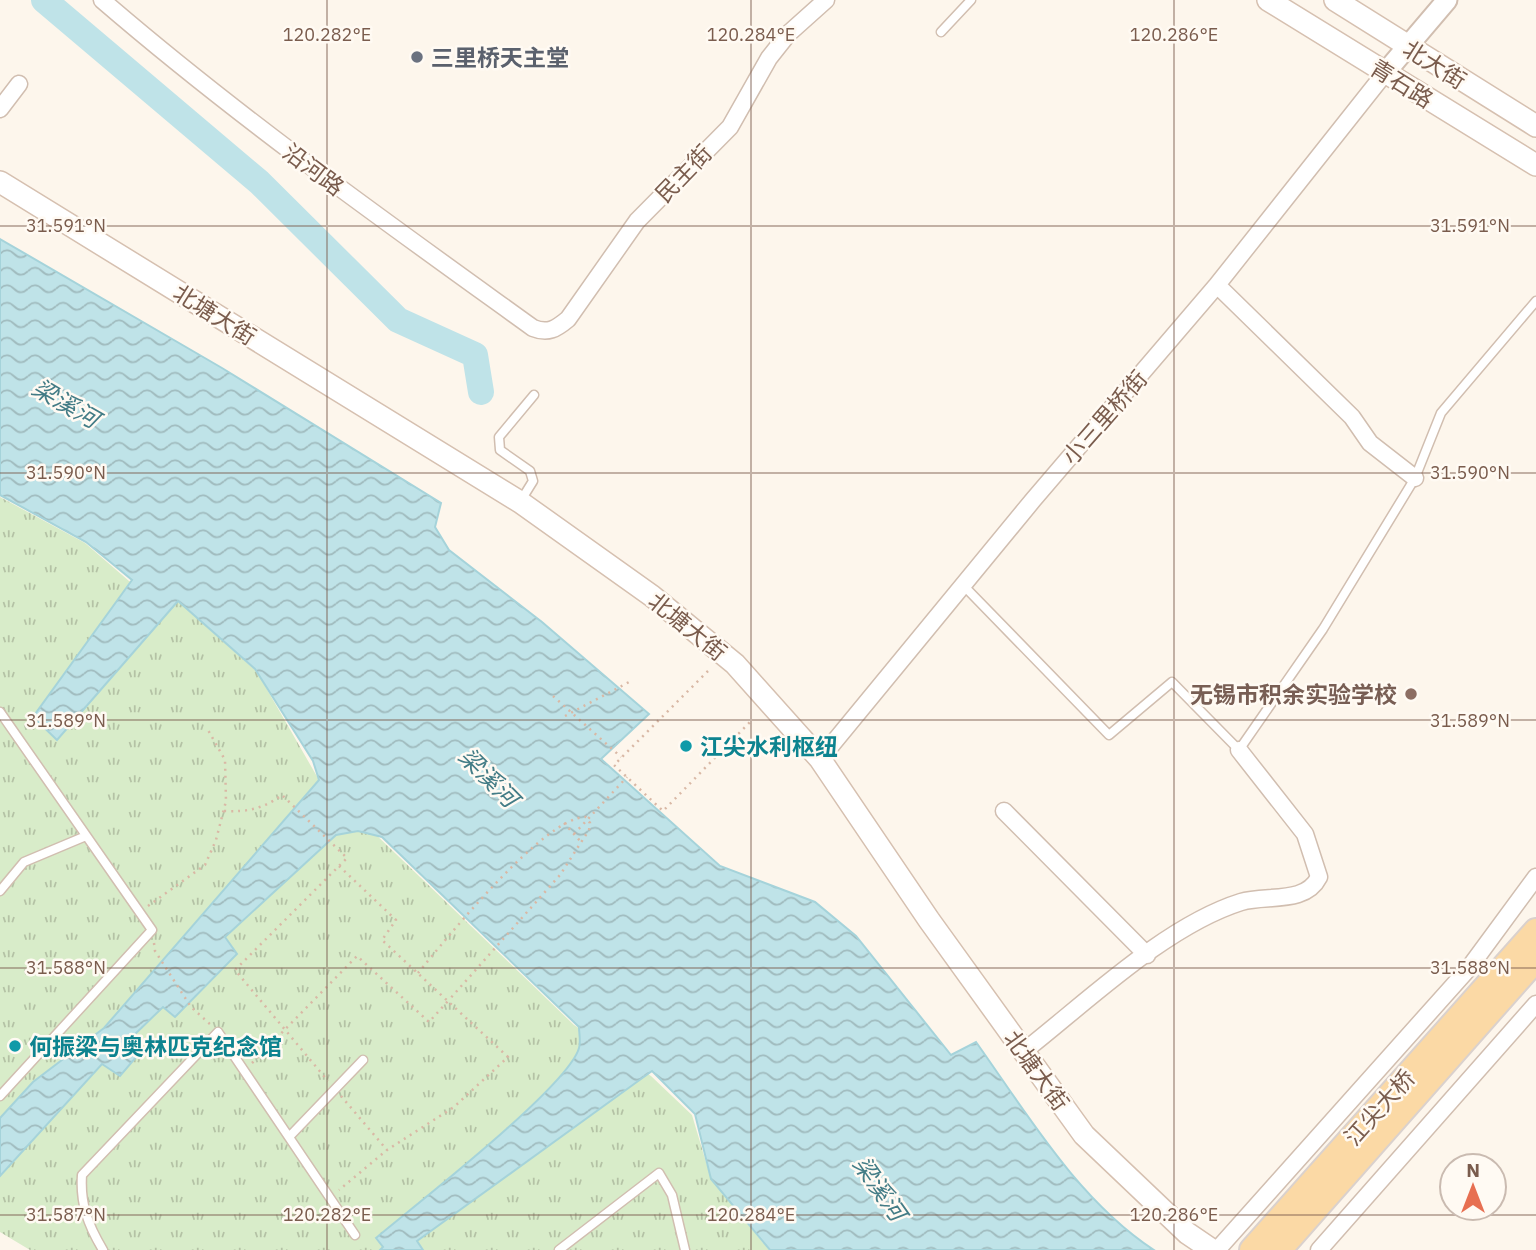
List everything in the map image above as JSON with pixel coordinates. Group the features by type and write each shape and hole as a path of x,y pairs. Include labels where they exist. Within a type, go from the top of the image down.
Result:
{"main road":[{"name":"青石路","path":"1268,0 1536,165"},
{"name":"北大街","path":"1335,0 1536,126"},
{"name":"北塘大街","path":"0,182 520,502 652,596 735,664 820,759 1023,1052 1084,1135 1187,1233 1212,1250"},
{"path":"1512,971 1536,931"},
{"path":"1512,971 1536,960"},
{"name":"江尖大桥","path":"1252,1250 1512,971"},
{"name":"江尖大桥","path":"1279,1250 1512,971"}],"street":[{"name":"沿河路","path":"102,0 192,78 533,328"},
{"name":"民主街","path":"533,328 542,332 555,330 568,319 637,221 730,127 769,58 826,0"},
{"path":"1385,73 1447,0"},
{"name":"小三里桥街","path":"820,759 1217,285 1385,73"},
{"path":"0,109 19,84"},
{"path":"1217,285 1352,416 1370,443 1415,478"},
{"path":"1023,1052 1176,931 1243,902 1297,895 1315,884 1319,877 1305,834 1239,750"},
{"path":"1004,811 1147,955"},
{"path":"1217,1250 1469,968 1536,877"},
{"path":"1319,1250 1536,1004"}],"lane":[{"path":"941,33 971,0"},
{"path":"963,585 1109,734 1172,682 1239,750 1323,629 1415,478 1441,413 1536,301"},
{"path":"520,502 533,481 530,471 500,450 499,437 534,395"},
{"path":"0,712 152,930 0,1096"},
{"path":"0,891 24,862 86,836"},
{"path":"103,1250 89,1225 80,1198 82,1175 218,1032 355,1235"},
{"path":"289,1137 363,1060"},
{"path":"559,1250 659,1173 672,1195 685,1250"}],"path":[{"path":"708,671 614,765 663,811 752,720"},
{"path":"565,716 631,681"},
{"path":"553,696 621,758"},
{"path":"140,913 205,865 224,811 225,760 208,730"},
{"path":"574,834 627,777"},
{"path":"224,811 242,812 266,806 282,795 347,858 235,970 387,1150"},
{"path":"244,1071 356,956 429,1022 553,884 582,843 590,823 586,817 575,816 537,842 418,973"},
{"path":"564,823 582,843"},
{"path":"330,1198 387,1150 454,1107 508,1057 382,940 396,920 339,866"},
{"path":"155,951 191,1007 218,1032"}],"green space":[{"path":"0,497 85,543 129,581 178,601 257,672 319,780 574,1025 651,1076 692,1115 711,1179 769,1250 30,1250 0,1232"}],"water":[{"name":"梁溪河","path":"0,239 222,368 441,503 435,527 449,550 542,622 649,714 601,759 720,866 815,902 856,936 951,1055 976,1042 1035,1127 1078,1181 1101,1207 1154,1250 770,1250 711,1179 695,1114 652,1071 417,1241 423,1250 380,1250 383,1247 376,1238 488,1146 548,1090 569,1066 579,1048 580,1038 579,1027 382,837 358,831 336,835 225,937 237,954 175,1017 163,1007 131,1038 143,1049 120,1076 102,1064 0,1176 0,1118 33,1082 104,1028 319,780 313,761 255,669 178,601 57,740 33,717 132,580 86,542 0,495"}],"waterway":[{"path":"44,0 259,182 398,320 475,355 481,392"}],"place":[{"name":"三里桥天主堂","path":"417,57"},
{"name":"无锡市积余实验学校","path":"1411,694"},
{"name":"江尖水利枢纽","path":"686,746"},
{"name":"何振梁与奥林匹克纪念馆","path":"15,1046"}]}
